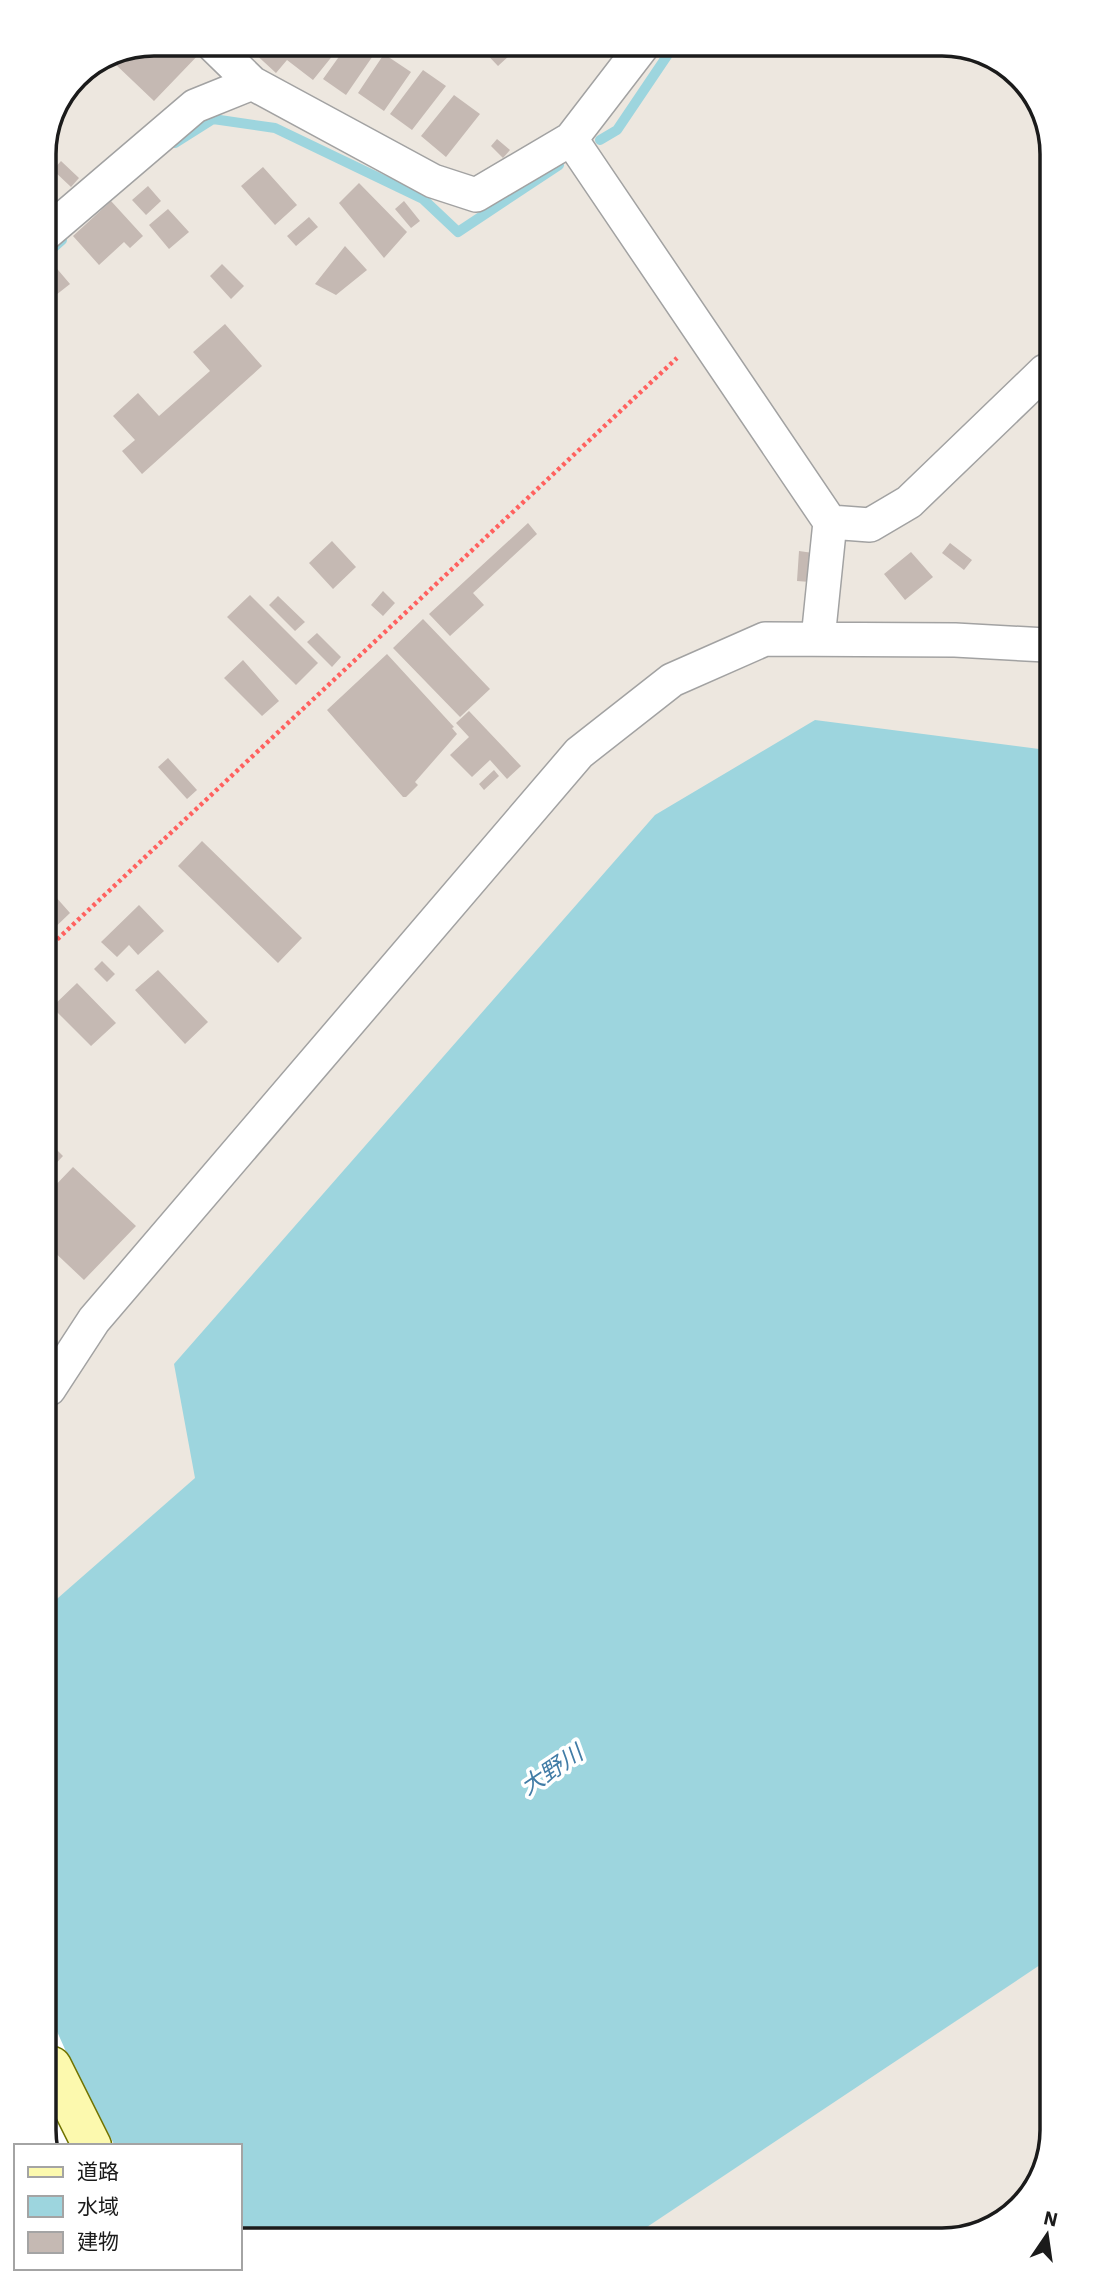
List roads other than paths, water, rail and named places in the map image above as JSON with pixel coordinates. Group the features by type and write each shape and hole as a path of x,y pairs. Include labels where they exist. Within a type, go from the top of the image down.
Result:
{"main road":[{"path":"56,2074 91,2144"}],"street":[{"path":"224,56 252,83 433,181 476,195 571,139 635,56"},
{"path":"56,225 195,106 252,83"},
{"path":"571,139 830,522 818,639"},
{"path":"830,522 870,525 909,502 1040,375"},
{"path":"56,1378 94,1320 579,753 672,680 765,639 955,640 1040,645"}],"water":[{"name":"大野川","path":"815,720 1040,749 1040,1965 646,2228 242,2228 242,2144 57,2144 56,1600 195,1478 174,1364 655,815"}],"waterway":[{"path":"600,140 617,130 667,56"},
{"path":"175,143 213,119 275,128 423,199 458,232 559,165"},
{"path":"56,245 62,240"}]}
